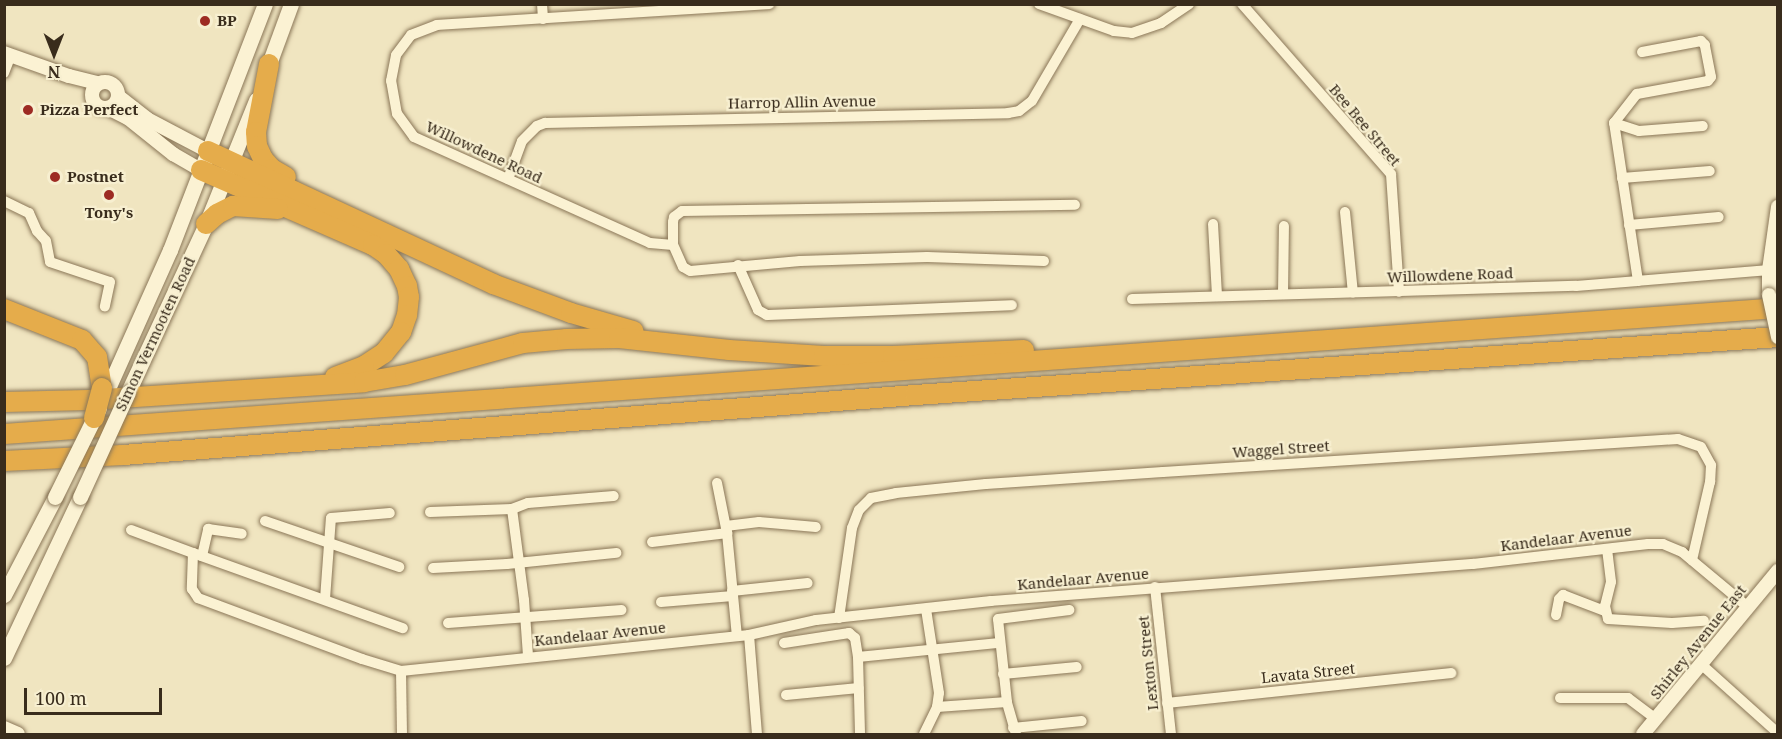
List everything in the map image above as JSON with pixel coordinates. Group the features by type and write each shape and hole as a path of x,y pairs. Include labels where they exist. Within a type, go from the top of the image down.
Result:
{"highway":[{"path":"269,64 256,132 257,146 263,159 272,169 369,225"},
{"path":"208,151 228,170 305,213 373,245 386,254 399,269 409,297 405,324 384,353 356,370 309,385"},
{"path":"201,170 228,170 369,225 517,294 626,329 691,346"},
{"path":"206,224 217,214 240,205 305,213"},
{"path":"4,434 1234,348 1773,301"},
{"path":"4,309 82,340 97,357 98,400"},
{"path":"4,411 98,400 388,378 501,348 545,340 619,338 776,354 893,356 1365,336"},
{"path":"4,461 123,455 629,415 1778,337"},
{"path":"4,402 98,400"},
{"path":"4,475 123,455"}],"main road":[{"name":"Simon Vermooten Road","path":"4,595 55,496 170,250 265,4"},
{"name":"Simon Vermooten Road","path":"4,658 206,224 291,4"}],"street":[{"path":"542,4 543,20"},
{"name":"Willowdene Road","path":"673,245 650,243 414,136 397,114 391,81 396,55 411,34 437,26 769,4"},
{"path":"1039,4 1114,31 1132,33 1161,23 1190,4"},
{"name":"Bee Bee Street","path":"1242,4 1390,174 1399,292"},
{"name":"Harrop Allin Avenue","path":"508,179 522,141 537,126 545,123 1019,111 1032,101 1080,19"},
{"path":"1638,281 1614,123 1637,94 1708,81 1711,77 1705,45 1701,41 1642,52"},
{"path":"4,73 8,54 69,76 94,90"},
{"path":"94,90 111,83 118,96 147,119 208,151"},
{"path":"94,90 96,105 108,108 201,170"},
{"path":"108,108 116,102 118,96"},
{"path":"1614,123 1646,132 1703,126"},
{"path":"1622,178 1710,171"},
{"path":"4,201 29,213 37,231 46,241 50,262 110,282 105,306"},
{"path":"1044,261 927,257 738,265 690,271 683,267 673,245 674,217 682,211 1075,205"},
{"path":"1778,207 1769,270 1778,337"},
{"path":"1345,212 1353,293"},
{"path":"1629,225 1719,217"},
{"path":"1213,224 1217,296"},
{"path":"1283,294 1284,225"},
{"path":"738,265 758,310 767,315 1012,305"},
{"name":"Willowdene Road","path":"1132,299 1399,292 1638,281 1769,270"},
{"name":"Waggel Street","path":"839,618 852,528 859,510 871,498 896,493 986,484 1152,472 1678,439 1701,447 1711,465 1710,482 1692,560"},
{"path":"717,483 726,530 737,636"},
{"path":"430,512 512,508 528,503 614,496"},
{"path":"512,508 528,656"},
{"path":"326,599 332,517 390,513"},
{"path":"265,521 399,567"},
{"path":"651,542 726,530 759,522 816,527"},
{"path":"242,534 208,529 198,555 192,589 198,598 362,659 401,671 402,735"},
{"path":"130,530 403,628"},
{"name":"Kandelaar Avenue","path":"401,671 528,656 749,635 839,618 926,609 1155,587 1473,564 1663,544 1677,549 1692,560 1748,607"},
{"path":"1607,549 1611,582 1605,596 1605,611 1608,619 1704,621"},
{"path":"433,568 616,553"},
{"name":"Shirley Avenue East","path":"1643,735 1778,571"},
{"path":"661,602 808,583"},
{"name":"Lexton Street","path":"1155,587 1171,735"},
{"path":"1556,615 1559,599 1563,595 1605,611"},
{"path":"924,735 937,707 939,693 926,609"},
{"path":"448,623 622,610"},
{"path":"1069,610 1002,616 997,624 999,643 1007,702 1015,731 1082,721"},
{"path":"784,643 849,633 855,638 858,657 860,735"},
{"path":"749,635 757,735"},
{"path":"858,657 999,643"},
{"path":"1701,664 1778,733"},
{"path":"1003,674 1077,667"},
{"name":"Lavata Street","path":"1167,703 1451,673"},
{"path":"786,695 859,688"},
{"path":"1560,698 1628,698 1656,719"},
{"path":"937,707 1007,702"},
{"path":"4,729 18,735"}],"place":[{"name":"BP","path":"205,21"},
{"name":"Pizza Perfect","path":"28,110"},
{"name":"Postnet","path":"55,177"},
{"name":"Tony's","path":"109,195"}]}
